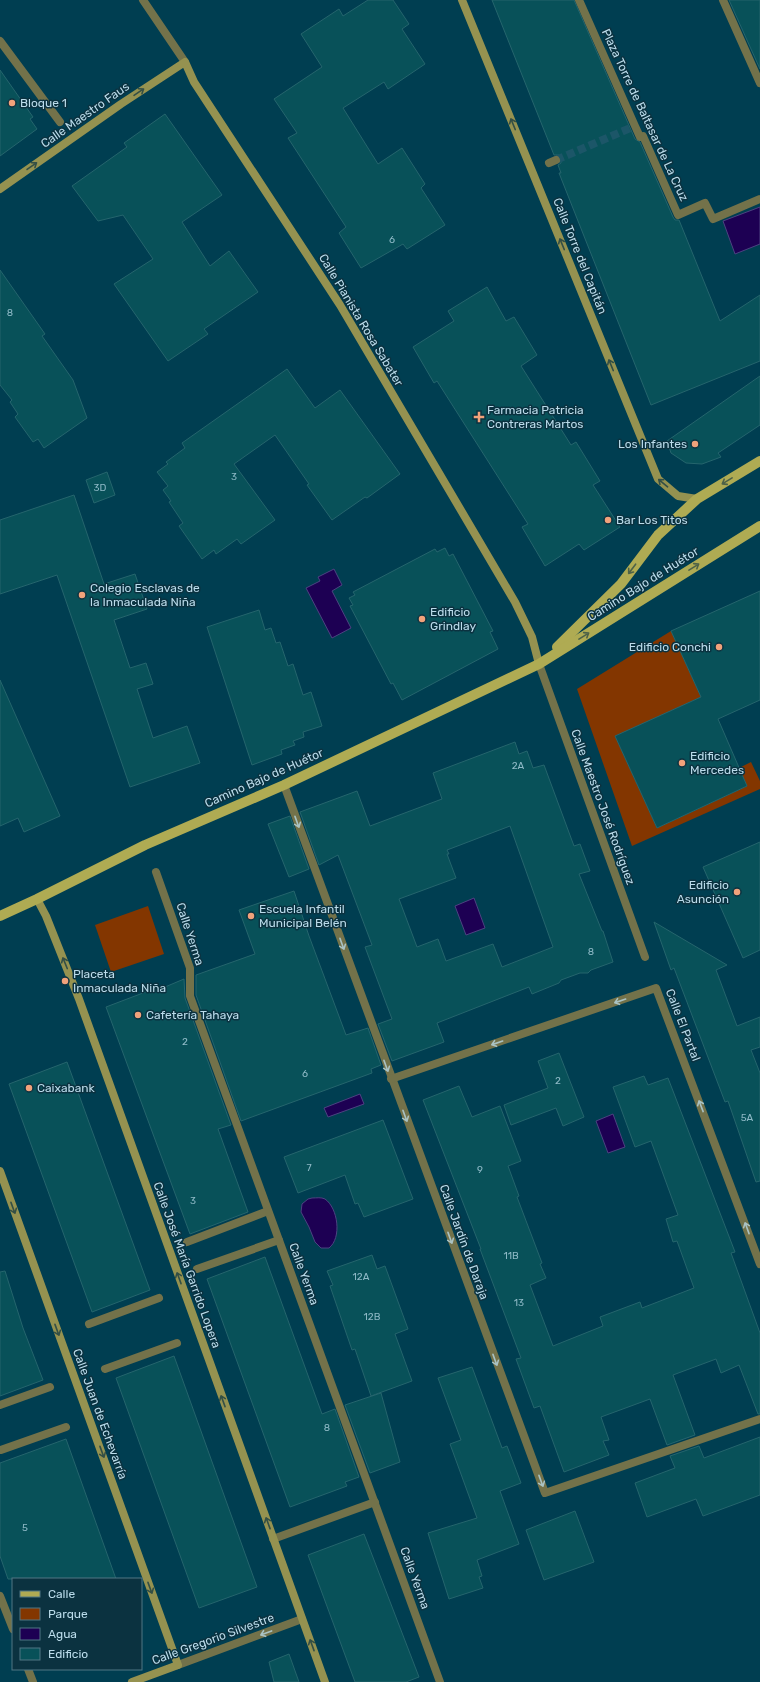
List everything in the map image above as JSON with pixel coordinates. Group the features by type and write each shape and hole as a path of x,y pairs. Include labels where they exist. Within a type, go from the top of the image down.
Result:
{"main road":[{"name":"Camino Bajo de Huétor","path":"539,664 582,624 621,584 658,535 697,499 760,461"},
{"name":"Camino Bajo de Huétor","path":"0,916 37,899 145,844 284,785 539,664 760,526"}],"street":[{"name":"Calle Pianista Rosa Sabater","path":"143,0 185,62 194,82 340,305 515,602 532,637 539,664"},
{"name":"Calle Torre del Capitán","path":"462,0 658,479 678,496 697,499"},
{"name":"Plaza Torre de Baltasar de La Cruz","path":"579,0 640,137 643,136 678,215 706,203 713,219 760,199"},
{"path":"723,0 757,70 760,83"},
{"name":"Calle Maestro Faus","path":"0,42 60,122"},
{"name":"Calle Maestro Faus","path":"0,189 121,104 185,62"},
{"name":"Calle Maestro José Rodríguez","path":"539,664 646,957"},
{"name":"Calle Jardín de Daraja","path":"284,785 391,1079 545,1493 760,1419"},
{"name":"Calle Yerma","path":"156,872 190,968 190,996 440,1682"},
{"name":"Calle José María Garrido Lopera","path":"37,899 46,916 79,999 325,1682"},
{"name":"Calle El Partal","path":"391,1079 656,988 760,1264"},
{"name":"Calle Juan de Echevarría","path":"0,1171 178,1665"},
{"path":"187,1242 268,1210"},
{"path":"197,1269 279,1240"},
{"path":"89,1324 159,1298"},
{"path":"105,1369 177,1343"},
{"path":"0,1405 50,1387"},
{"path":"2,1450 66,1427"},
{"path":"273,1539 375,1502"},
{"path":"0,1596 12,1627"},
{"name":"Calle Gregorio Silvestre","path":"132,1682 302,1619"},
{"path":"28,1670 33,1682"}],"green space":[{"path":"671,631 701,697 616,737 657,828 747,786 739,768 751,762 760,781 760,789 632,846 577,689"},
{"path":"148,906 164,954 111,972 95,925"}],"water":[{"path":"760,207 760,244 735,254 723,221"},
{"path":"334,569 342,585 332,591 351,628 332,638 306,588 320,581 318,577"},
{"path":"474,898 485,928 466,935 455,906"},
{"path":"360,1094 364,1104 328,1117 324,1108"},
{"path":"613,1114 625,1147 608,1153 596,1121"},
{"path":"308,1199 325,1199 333,1209 337,1223 337,1230 336,1237 329,1248 321,1248 315,1242 301,1212 302,1204"}],"building":[{"path":"368,0 393,0 409,24 402,29 425,64 388,89 384,82 343,108 378,164 402,148 425,184 421,188 445,225 407,249 403,244 361,268 339,233 346,227 288,138 297,133 274,99 322,67 301,34 339,9 343,16"},
{"path":"492,0 574,0 635,139 640,142 673,217 675,220 679,220 720,321 760,295 760,361 651,405 559,173 561,173 558,165 561,163 561,158 559,155 554,155"},
{"path":"729,0 760,0 760,69"},
{"name":"Bloque 1","path":"0,70 33,117 30,119 37,129 0,156"},
{"path":"165,114 222,195 182,222 210,266 229,251 258,292 204,329 208,334 168,361 114,284 153,259 123,215 98,221 72,186 127,147 124,143"},
{"path":"0,270 45,334 42,336 73,380 87,418 44,448 38,439 33,442 15,417 18,414 10,402 12,400 0,385"},
{"path":"487,287 506,321 514,317 537,355 521,366 571,445 576,442 600,481 593,485 620,527 584,550 579,544 545,566 522,527 528,524 437,381 434,383 413,347 454,321 448,311"},
{"path":"287,369 315,408 340,390 400,474 367,498 365,497 332,520 307,485 309,484 275,435 234,464 275,520 241,544 237,539 216,554 214,550 202,559 179,526 183,523 163,490 168,486 157,472 168,464 166,462 185,448 182,443"},
{"path":"760,376 760,425 718,453 721,457 702,464 686,463 671,453 667,441"},
{"path":"107,472 115,495 94,503 86,480"},
{"path":"74,495 104,584 135,574 147,609 114,620 130,668 146,663 153,684 137,689 153,738 187,726 200,763 130,787 57,575 0,594 0,520"},
{"name":"Edificio Grindlay","path":"445,548 449,556 453,554 493,631 490,632 498,649 402,700 393,683 391,684 350,606 353,605 349,598 355,595 353,592 435,549 437,552"},
{"path":"760,591 760,700 718,719 747,786 657,828 615,736 701,697 671,631"},
{"path":"259,610 265,630 271,628 276,643 280,642 288,666 293,664 303,695 311,692 322,726 303,732 304,737 293,741 295,745 281,750 282,754 252,765 207,627"},
{"path":"0,680 60,816 24,832 18,818 0,826"},
{"path":"515,742 519,754 527,751 533,768 544,765 574,846 580,844 590,871 579,874 603,931 613,962 591,970 588,973 580,973 561,980 559,983 532,994 529,987 437,1023 444,1042 392,1061 378,1024 392,1019 365,947 372,945 338,855 319,865 300,812 357,791 370,826 442,799 433,773","holes":["510,826 553,947 502,967 493,944 446,961 438,939 417,947 399,899 456,878 447,854 449,854 447,850"]},
{"path":"290,816 309,869 289,877 268,824"},
{"name":"Edificio Asunción","path":"760,842 760,950 743,958 703,867"},
{"path":"294,891 346,1035 368,1028 381,1065 371,1069 372,1073 241,1121 196,995 196,975 255,954 239,910"},
{"path":"654,922 727,965 716,970 737,1026 760,1017 760,1047 751,1050 760,1073 760,1181 756,1182 728,1101 725,1102 674,968 671,970"},
{"path":"184,979 185,998 231,1125 218,1129 248,1212 190,1234 106,1007"},
{"path":"559,1053 584,1117 563,1126 556,1108 511,1125 504,1105 548,1088 538,1061"},
{"path":"67,1062 150,1290 92,1312 9,1084"},
{"path":"644,1076 648,1085 668,1078 735,1252 731,1253 760,1333 760,1414 758,1414 739,1365 721,1373 716,1359 673,1375 695,1435 667,1445 650,1399 601,1417 609,1440 603,1441 609,1455 564,1472 540,1406 534,1408 516,1359 521,1358 481,1249 423,1100 459,1086 472,1117 500,1106 521,1161 508,1166 519,1196 517,1197 542,1263 540,1264 546,1278 530,1285 553,1346 603,1326 600,1317 640,1302 642,1308 694,1288 677,1241 673,1242 666,1219 678,1215 651,1141 635,1147 613,1087"},
{"path":"383,1120 413,1199 364,1217 358,1203 355,1204 345,1175 298,1193 284,1157"},
{"path":"372,1255 377,1269 385,1266 408,1329 395,1334 412,1381 371,1396 355,1349 352,1350 330,1286 333,1285 327,1271"},
{"path":"265,1257 322,1414 335,1409 359,1477 345,1482 347,1486 290,1507 207,1279"},
{"path":"5,1271 23,1328 43,1380 0,1396 0,1272"},
{"path":"174,1356 257,1587 199,1608 116,1378"},
{"path":"472,1367 502,1448 507,1446 521,1483 500,1491 519,1544 477,1560 482,1576 479,1577 483,1588 449,1599 428,1533 477,1518 450,1444 461,1440 438,1378"},
{"path":"381,1393 400,1462 370,1473 345,1405"},
{"path":"760,1437 760,1495 703,1516 696,1499 647,1517 635,1483 675,1468 670,1456 699,1446 704,1458"},
{"path":"66,1439 116,1578 8,1579 0,1556 0,1463"},
{"path":"575,1511 594,1562 544,1580 526,1530"},
{"path":"364,1534 419,1677 406,1682 355,1682 308,1555"},
{"path":"289,1654 299,1682 274,1682 269,1662"}],"tunnel":[{"path":"556,160 635,126"}],"place":[{"name":"Bloque 1","path":"12,103"},
{"name":"Farmacia Patricia Contreras Martos","path":"479,417"},
{"name":"Los Infantes","path":"695,444"},
{"name":"Bar Los Titos","path":"608,520"},
{"name":"Colegio Esclavas de la Inmaculada Niña","path":"82,595"},
{"name":"Edificio Grindlay","path":"422,619"},
{"name":"Edificio Conchi","path":"719,647"},
{"name":"Edificio Mercedes","path":"682,763"},
{"name":"Edificio Asunción","path":"737,892"},
{"name":"Escuela Infantil Municipal Belén","path":"251,916"},
{"name":"Placeta Inmaculada Niña","path":"65,981"},
{"name":"Cafetería Tahaya","path":"138,1015"},
{"name":"Caixabank","path":"29,1088"}]}
